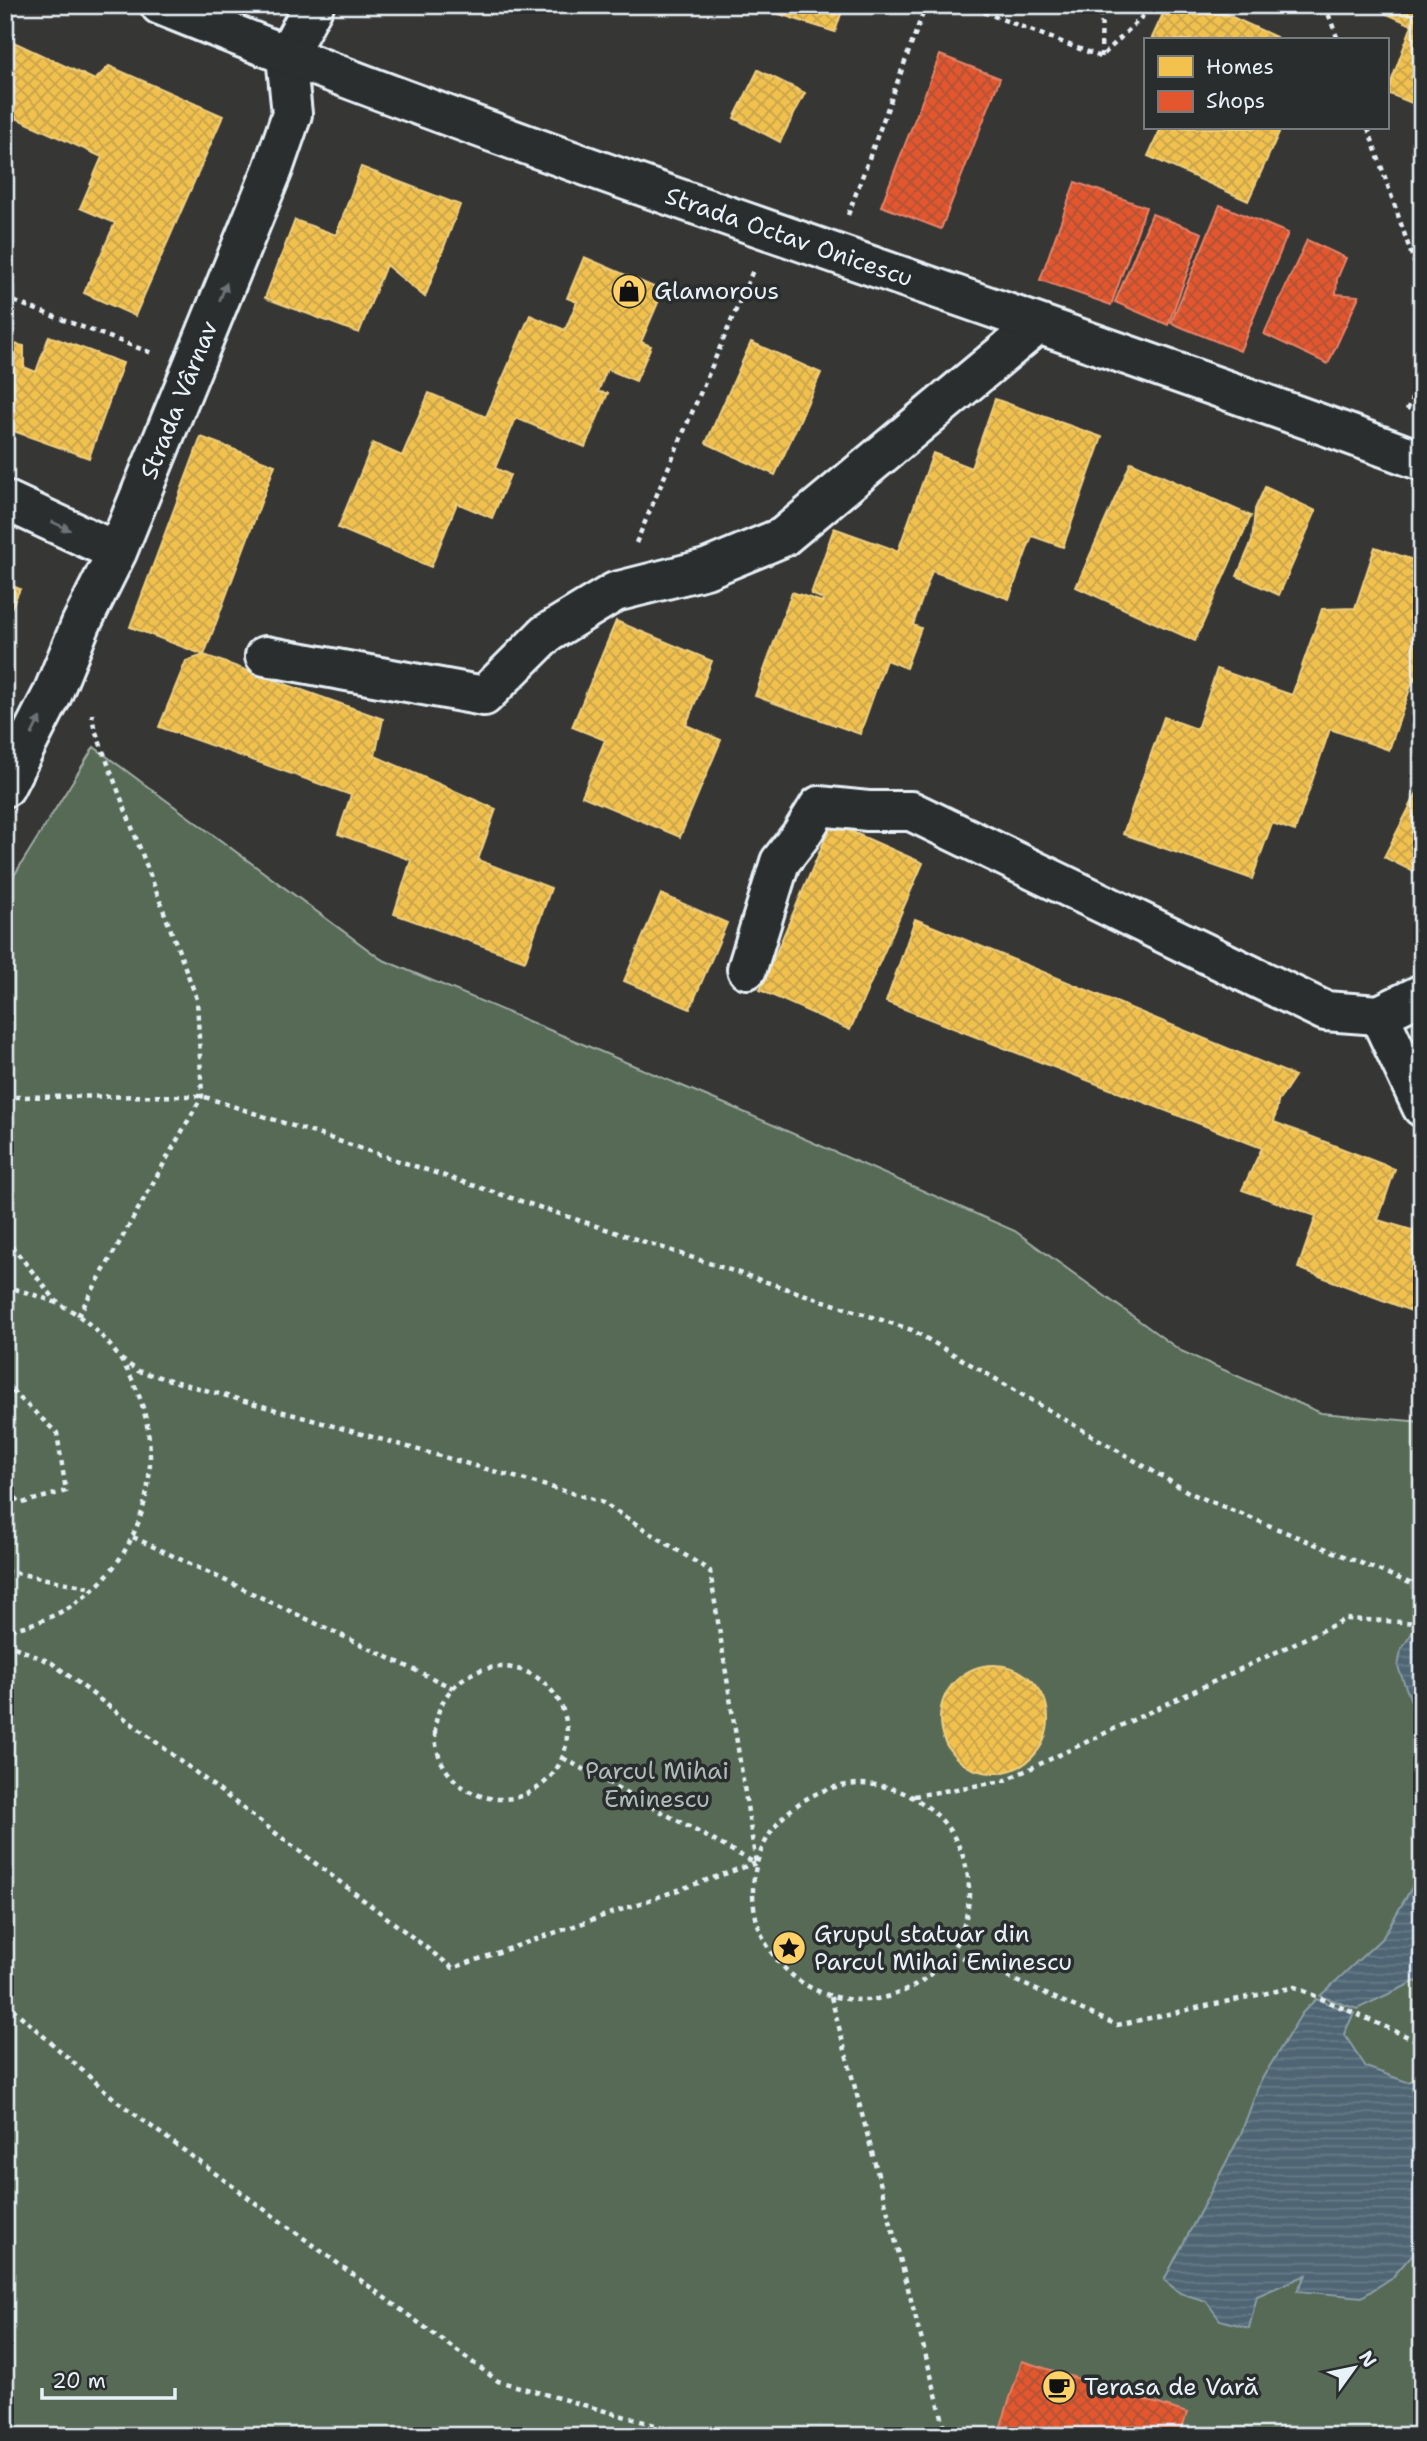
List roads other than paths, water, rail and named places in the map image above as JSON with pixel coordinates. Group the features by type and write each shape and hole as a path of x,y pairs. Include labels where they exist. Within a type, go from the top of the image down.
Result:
{"street":[{"name":"Strada Octav Onicescu","path":"160,5 286,56 770,231 1422,461"},
{"path":"286,56 314,5"},
{"name":"Strada Vârnav","path":"5,787 52,695 81,624 117,552 273,169 292,114 286,56"},
{"path":"265,656 484,696 546,634 615,592 706,569 783,537 1037,325"},
{"path":"5,500 117,552"},
{"path":"747,970 780,862 819,806 868,811 911,811 1325,1011 1379,1015 1422,994"},
{"path":"1379,1015 1422,1107"}],"water":[{"path":"1417,1625 1422,1628 1422,1730 1398,1667 1401,1650"},
{"path":"1422,1857 1422,1987 1416,1981 1357,2009 1320,1996 1383,1937 1412,1887"},
{"path":"1316,1999 1354,2013 1344,2034 1366,2067 1407,2082 1422,2078 1422,2243 1393,2277 1362,2297 1297,2291 1306,2275 1257,2296 1249,2328 1220,2320 1206,2301 1180,2293 1164,2280 1240,2136 1260,2082 1302,2013"}],"place":[{"name":"Glamorous","path":"629,291"},
{"name":"Grupul statuar din Parcul Mihai Eminescu","path":"789,1948"},
{"name":"Terasa de Vară","path":"1059,2387"}],"park label":[{"name":"Parcul Mihai Eminescu","path":"657,1785"}]}
